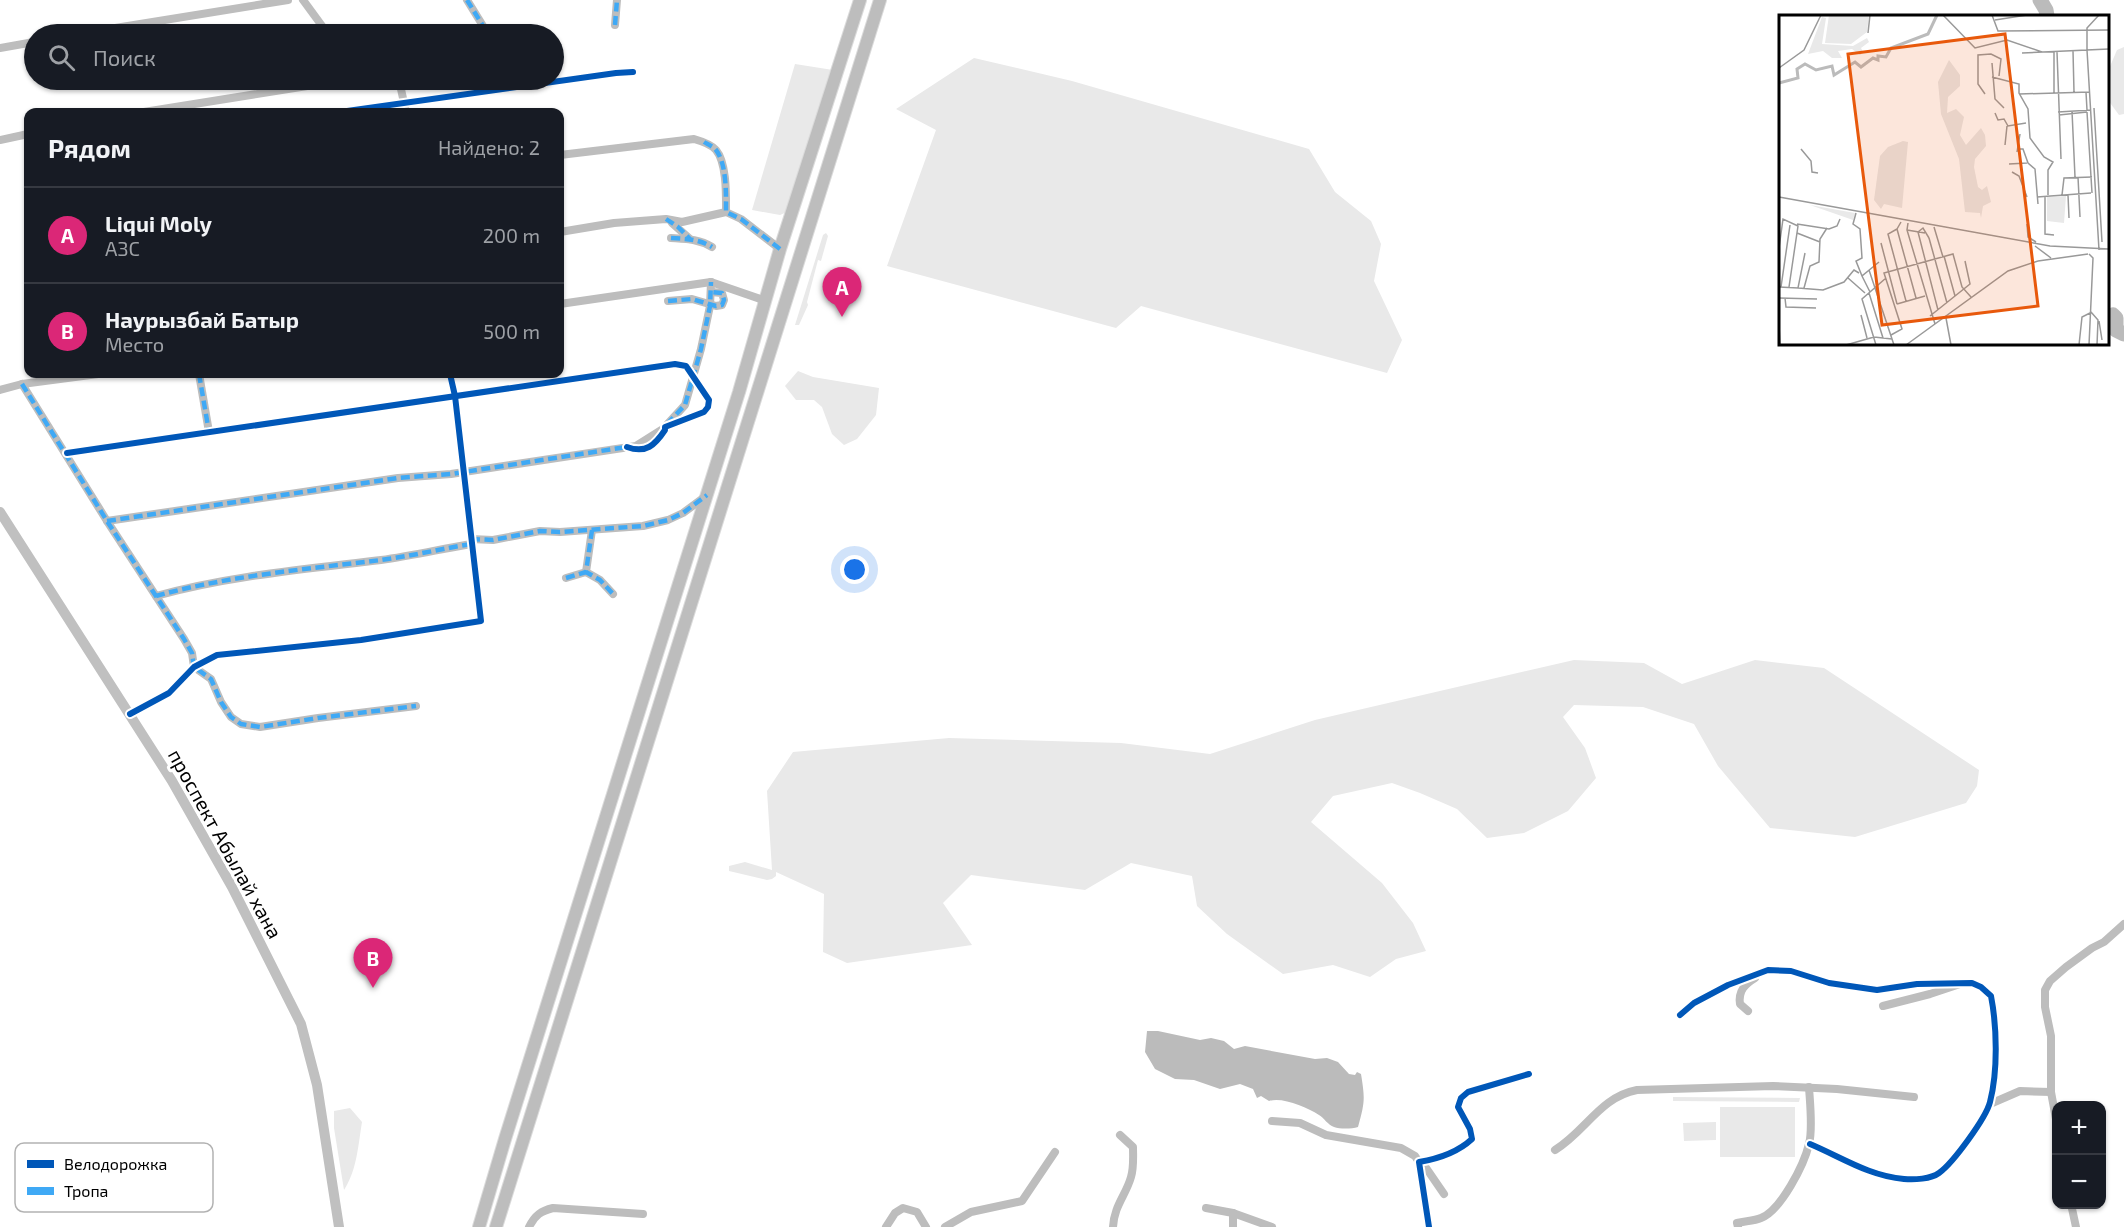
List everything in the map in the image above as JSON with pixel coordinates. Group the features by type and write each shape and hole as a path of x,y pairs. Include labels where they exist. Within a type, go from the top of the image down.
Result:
{"highway":[{"path":"479,1227 707,495 780,249 860,0"},
{"path":"496,1227 880,0"}],"main road":[{"name":"проспект Абылай хана","path":"0,512 172,781 232,888 300,1024 317,1085 339,1227"}],"street":[{"path":"140,24 288,0"},
{"path":"303,0 321,24"},
{"path":"467,0 482,24"},
{"path":"615,25 617,0"},
{"path":"0,48 24,44"},
{"path":"564,80 633,72"},
{"path":"169,108 282,90"},
{"path":"401,90 405,108"},
{"path":"368,108 496,90"},
{"path":"0,140 24,135"},
{"path":"564,155 694,139 704,142 716,149 722,162 726,186 726,212"},
{"path":"564,231 614,223 666,219 682,222 726,212 741,219 780,249"},
{"path":"666,219 678,226 690,239"},
{"path":"671,238 704,242 712,247"},
{"path":"564,303 711,282 766,301"},
{"path":"665,427 685,405 701,349 710,304 711,282"},
{"path":"668,301 692,299 716,306 722,304 723,293 711,292"},
{"path":"67,453 675,364 686,366 709,400 704,412 665,427 642,442 627,447 107,521"},
{"path":"0,390 22,384 68,378"},
{"path":"200,378 209,432"},
{"path":"130,714 169,693 194,667 218,655 361,640 481,621 455,396 451,378"},
{"path":"22,384 184,639 192,653 194,667 210,679 231,717 241,724 260,727 318,717 416,706"},
{"path":"156,596 215,582 383,559 540,531 643,526 668,520 683,513 707,495"},
{"path":"586,572 592,530"},
{"path":"566,578 586,572 600,580 613,594"},
{"path":"2053,1101 2051,1036 2045,1007 2045,990 2050,981 2066,967 2104,942 2124,924"},
{"path":"1748,1011 1740,1004 1742,988 1766,970"},
{"path":"1680,1015 1694,1003 1728,985 1766,970 1791,971 1829,983 1877,990 1917,984 1965,982 1981,987 1991,996 1995,1059 1990,1104 1968,1140 1951,1162 1938,1174 1921,1179 1904,1179 1870,1172 1810,1144"},
{"path":"1883,1006 1965,982"},
{"path":"1420,1162 1451,1153 1472,1139 1470,1129 1458,1107 1461,1098 1468,1092 1529,1074"},
{"path":"1555,1150 1570,1141 1616,1096 1636,1090 1773,1086 1809,1087 1914,1097"},
{"path":"1738,1227 1737,1223 1760,1219 1778,1204 1796,1174 1810,1144 1809,1087"},
{"path":"1990,1104 2020,1091 2051,1092"},
{"path":"1272,1120 1300,1123 1326,1135 1401,1148 1415,1156 1444,1194"},
{"path":"1113,1227 1114,1215 1131,1177 1133,1164 1132,1147 1120,1135"},
{"path":"945,1227 971,1212 1013,1205 1022,1201 1055,1152"},
{"path":"1420,1162 1429,1227"},
{"path":"529,1227 542,1210 554,1208 643,1214"},
{"path":"886,1227 895,1213 903,1208 917,1212 926,1227"},
{"path":"1206,1208 1233,1213 1272,1227"},
{"path":"2072,1209 2076,1227"},
{"path":"1233,1213 1233,1227"}],"shaded area":[{"path":"2124,47 2124,114 2119,115 2109,101 2109,69 2117,50"},
{"path":"974,58 1072,81 1309,149 1335,192 1371,221 1381,244 1374,281 1402,340 1387,373 1141,306 1116,328 887,266 936,130 896,109"},
{"path":"795,64 833,70 787,212 780,215 752,210"},
{"path":"826,233 828,236 821,261 818,260 808,305 799,325 795,325 823,235"},
{"path":"798,371 813,377 879,388 876,415 857,439 844,445 832,434 822,407 814,400 796,400 785,386"},
{"path":"1574,660 1644,663 1682,684 1755,660 1824,668 1979,770 1977,786 1966,803 1855,837 1770,828 1718,766 1694,724 1643,707 1574,705 1563,717 1585,748 1596,778 1568,811 1524,833 1487,838 1457,809 1392,783 1333,796 1311,822 1382,883 1413,923 1426,951 1396,959 1370,977 1333,965 1283,974 1227,934 1197,906 1192,876 1131,863 1085,890 971,875 943,903 972,945 847,963 823,952 824,894 776,872 776,876 767,880 729,871 729,866 745,862 772,870 767,791 793,752 949,738 1121,743 1210,754 1315,720"},
{"path":"1147,1031 1158,1031 1200,1040 1211,1038 1224,1041 1234,1049 1245,1046 1315,1059 1327,1058 1338,1062 1349,1074 1355,1075 1357,1072 1361,1074 1364,1100 1358,1127 1334,1127 1319,1115 1301,1106 1281,1100 1269,1101 1261,1096 1257,1098 1253,1089 1240,1084 1220,1089 1194,1080 1175,1079 1155,1069 1145,1052"},
{"path":"1673,1097 1800,1098 1799,1102 1673,1101"},
{"path":"1720,1107 1795,1107 1795,1157 1720,1157"},
{"path":"350,1108 362,1122 354,1166 344,1190 334,1128 334,1111"},
{"path":"1716,1122 1716,1140 1684,1141 1683,1123"}],"waterway":[{"path":"2040,0 2047,15"},
{"path":"2109,317 2113,315 2116,318 2116,330 2124,334"}],"marked path":[{"path":"467,0 482,24"},
{"path":"615,25 617,0"},
{"path":"704,142 716,150 720,156 725,180 726,212 741,219 780,249"},
{"path":"666,219 690,239"},
{"path":"671,238 697,241 712,247"},
{"path":"667,424 685,405 701,349 710,306 711,282"},
{"path":"668,301 692,299 716,306 722,305 724,300 722,293 711,292"},
{"path":"200,378 209,432"},
{"path":"22,384 184,639 192,653 194,667 211,679 221,702 231,717 241,724 260,727 416,706"},
{"path":"107,521 398,478 451,474 633,446"},
{"path":"471,539 493,540 540,531 560,532 643,526 668,520 683,513 707,495"},
{"path":"592,530 586,572 600,580 613,594"},
{"path":"156,596 239,578 392,558 471,544"},
{"path":"566,578 586,572"}],"cycle path":[{"path":"564,80 633,72"},
{"path":"368,108 496,90"},
{"path":"67,453 675,364 686,366 709,400 708,407 704,412 665,427 654,444 645,449 627,447"},
{"path":"130,714 169,693 194,667 217,655 361,640 481,621 455,396 451,378"},
{"path":"1680,1015 1694,1003 1728,985 1768,970 1791,971 1829,983 1877,990 1917,984 1972,983 1991,996 1996,1049 1990,1102 1968,1140 1939,1173 1932,1177 1917,1179 1891,1177 1867,1170 1810,1144"},
{"path":"1429,1227 1419,1162 1447,1154 1472,1139 1470,1129 1458,1107 1461,1098 1468,1092 1529,1074"}],"place":[{"name":"Liqui Moly","path":"842,317"},
{"name":"Наурызбай Батыр","path":"373,988"}]}
